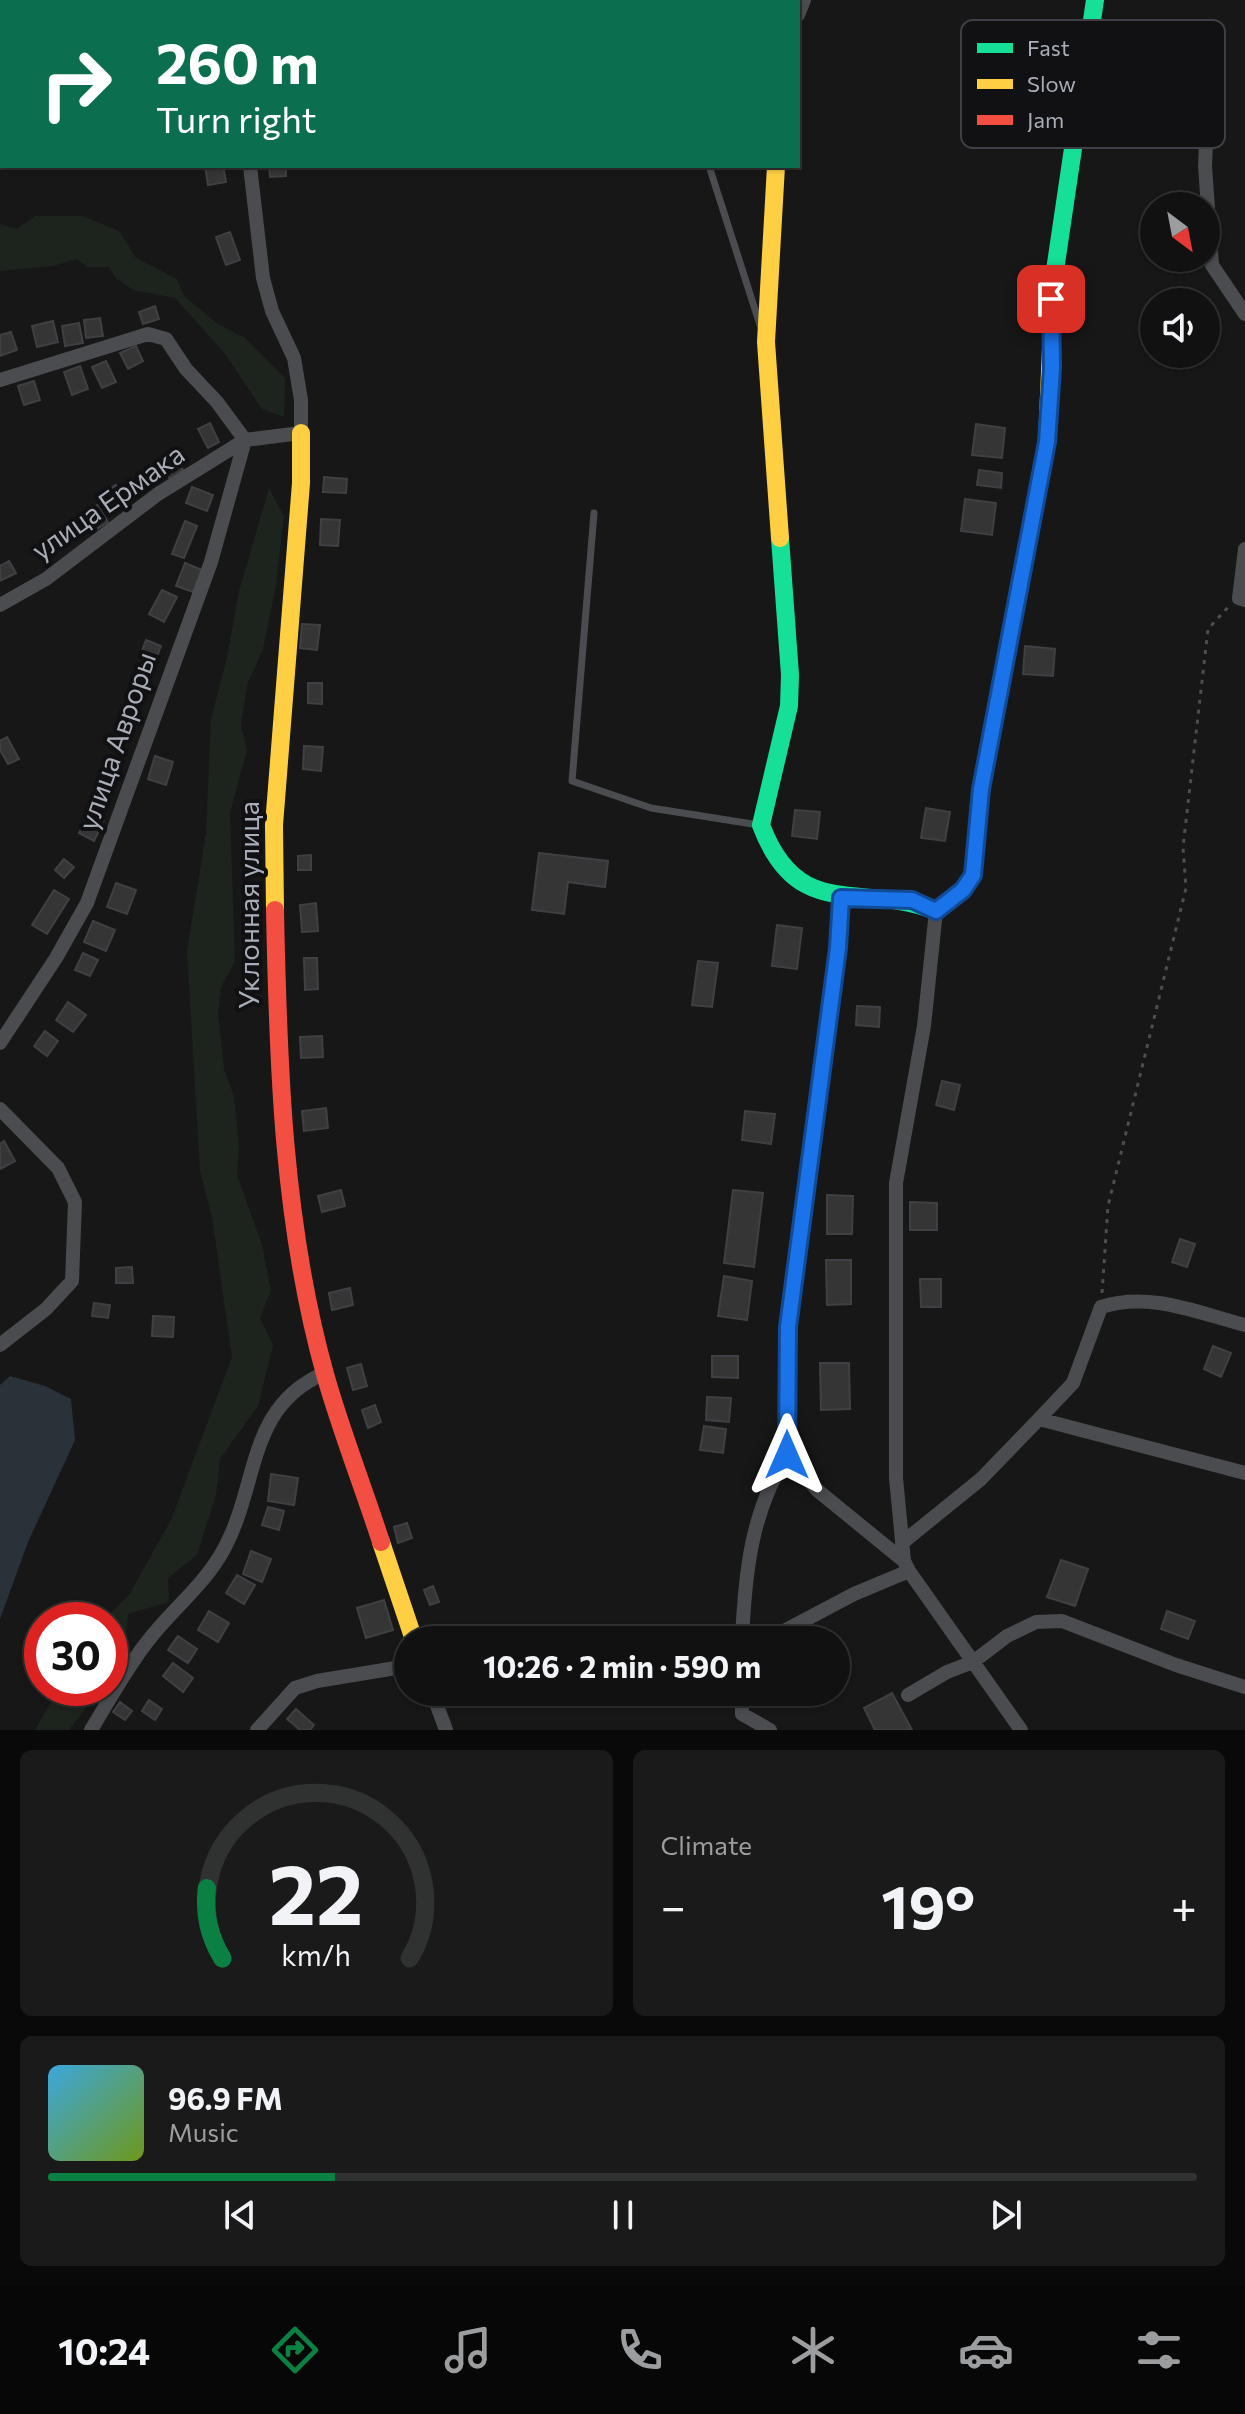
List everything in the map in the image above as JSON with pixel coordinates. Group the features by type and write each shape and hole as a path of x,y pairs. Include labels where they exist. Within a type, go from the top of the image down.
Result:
{"street":[{"path":"1092,20 1095,0"},
{"path":"907,1566 896,1478 896,1183 924,1026 936,911 963,890 973,875 981,789 1047,442 1052,368 1051,299 1073,148"},
{"path":"1206,148 1212,265 1245,314"},
{"name":"Уклонная улица","path":"250,168 263,278 272,311 294,358 301,400 301,483 274,825 278,1054 296,1234 325,1373 409,1626"},
{"path":"776,168 766,342 790,675 789,706 761,825 766,843 780,862 806,886 841,898 912,900 936,911"},
{"path":"0,380 148,334 166,339 186,369 217,402 245,440 301,433"},
{"name":"улица Ермака","path":"0,605 46,579 158,494 245,440"},
{"name":"улица Авроры","path":"0,1043 56,958 87,903 211,562 245,440"},
{"path":"1242,599 1245,549"},
{"path":"742,1626 756,1519 772,1479 787,1455 788,1327 838,948 841,898"},
{"path":"0,1109 58,1168 75,1202 72,1281 46,1309 0,1345"},
{"path":"902,1543 981,1479 1073,1383 1101,1307 1123,1300 1152,1300 1245,1325"},
{"path":"91,1730 150,1638 210,1571 225,1548 239,1516 263,1434 278,1406 304,1382 325,1373"},
{"path":"1039,1419 1245,1473"},
{"path":"787,1455 817,1490 907,1566 1021,1730"},
{"path":"793,1626 907,1566"},
{"path":"908,1695 947,1672 973,1662 1007,1636 1036,1622 1062,1621 1176,1665 1245,1687"},
{"path":"257,1730 295,1688 317,1681 394,1668"},
{"path":"437,1706 446,1730"},
{"path":"742,1706 742,1714 770,1730"}],"lane":[{"path":"710,168 766,342"},
{"path":"594,513 572,781 651,808 761,825"}],"path":[{"path":"1101,1307 1108,1206 1186,888 1183,847 1208,629 1222,610 1242,599"}],"shaded area":[{"path":"35,216 83,216 119,231 136,258 177,279 184,296 218,324 245,338 285,378 284,417 262,409 226,355 175,298 133,290 116,278 109,267 87,267 77,259 53,266 0,271 0,224 17,229"},
{"path":"269,488 284,516 276,585 263,649 247,685 241,726 247,750 230,813 235,961 221,987 218,1014 224,1069 234,1096 239,1147 237,1175 262,1244 271,1291 260,1318 273,1345 258,1406 220,1459 216,1495 197,1555 168,1578 169,1602 128,1614 128,1602 122,1602 129,1595 171,1520 232,1357 212,1217 200,1171 187,951 206,833 211,719 239,591"},
{"path":"10,1376 45,1386 71,1399 75,1440 28,1542 0,1619 0,1385"},
{"path":"49,1706 87,1706 69,1730 35,1730"}],"building":[{"path":"205,168 223,168 226,182 208,185"},
{"path":"269,168 286,168 286,176 270,177"},
{"path":"230,232 240,260 226,265 216,237"},
{"path":"155,306 159,319 143,324 139,312"},
{"path":"100,318 103,336 86,338 84,320"},
{"path":"53,321 58,342 37,347 32,326"},
{"path":"79,323 83,343 65,346 62,326"},
{"path":"11,332 17,350 0,356 0,335"},
{"path":"136,346 143,361 128,369 120,353"},
{"path":"106,361 116,382 102,388 92,367"},
{"path":"80,366 88,389 72,395 64,372"},
{"path":"34,381 40,400 24,405 18,386"},
{"path":"210,423 219,442 208,448 198,429"},
{"path":"976,424 1005,428 1002,458 972,455"},
{"path":"174,456 183,470 170,479 161,465"},
{"path":"979,470 1002,473 1001,488 977,485"},
{"path":"324,477 347,479 346,493 323,492"},
{"path":"116,485 126,503 107,513 97,496"},
{"path":"192,487 213,495 207,511 186,503"},
{"path":"965,499 996,503 992,535 961,531"},
{"path":"97,505 108,522 94,531 83,513"},
{"path":"321,519 340,520 338,546 320,545"},
{"path":"185,521 197,526 184,558 172,554"},
{"path":"62,528 71,542 50,555 41,541"},
{"path":"9,561 16,573 0,581 0,566"},
{"path":"185,563 202,570 193,592 176,586"},
{"path":"162,590 177,597 164,622 149,614"},
{"path":"302,624 320,625 317,650 300,648"},
{"path":"146,640 161,646 155,661 140,656"},
{"path":"1025,646 1055,649 1053,676 1023,674"},
{"path":"308,683 322,683 322,704 308,703"},
{"path":"7,737 19,759 8,764 0,750 0,741"},
{"path":"304,746 323,747 321,771 303,769"},
{"path":"155,756 173,762 166,785 148,779"},
{"path":"926,808 950,812 945,841 921,838"},
{"path":"795,810 820,812 817,839 792,836"},
{"path":"89,813 104,820 94,841 79,833"},
{"path":"539,853 608,861 605,887 568,882 564,914 532,910"},
{"path":"311,855 311,870 298,870 298,856"},
{"path":"64,859 74,867 64,878 55,870"},
{"path":"116,883 136,890 127,914 107,907"},
{"path":"54,890 69,899 47,934 32,925"},
{"path":"316,903 318,931 302,932 300,905"},
{"path":"93,921 115,930 106,951 84,942"},
{"path":"777,925 802,928 797,969 772,966"},
{"path":"83,953 98,960 90,976 75,970"},
{"path":"304,958 317,958 318,989 305,990"},
{"path":"698,961 718,963 712,1007 692,1005"},
{"path":"68,1002 86,1015 73,1032 56,1020"},
{"path":"857,1006 880,1007 879,1027 856,1025"},
{"path":"45,1031 58,1041 47,1056 34,1046"},
{"path":"322,1036 323,1057 301,1058 300,1037"},
{"path":"942,1081 960,1085 954,1110 936,1105"},
{"path":"326,1108 328,1128 304,1131 302,1111"},
{"path":"745,1111 775,1114 771,1144 742,1140"},
{"path":"4,1141 15,1161 0,1169 0,1144"},
{"path":"341,1190 345,1206 322,1212 318,1196"},
{"path":"733,1190 763,1193 754,1267 724,1263"},
{"path":"827,1195 853,1196 852,1234 827,1234"},
{"path":"910,1202 937,1203 937,1230 910,1230"},
{"path":"1180,1239 1195,1244 1187,1267 1172,1262"},
{"path":"826,1260 851,1260 851,1304 827,1305"},
{"path":"132,1267 133,1283 116,1283 116,1268"},
{"path":"724,1276 752,1281 747,1320 718,1316"},
{"path":"920,1279 941,1279 941,1307 921,1307"},
{"path":"350,1288 353,1305 332,1310 329,1293"},
{"path":"94,1303 110,1305 108,1318 92,1316"},
{"path":"153,1316 174,1317 173,1337 152,1336"},
{"path":"1213,1346 1231,1353 1221,1377 1204,1369"},
{"path":"712,1356 738,1356 738,1378 712,1377"},
{"path":"820,1363 849,1363 850,1409 821,1410"},
{"path":"361,1364 367,1386 353,1390 347,1368"},
{"path":"707,1397 731,1398 729,1422 706,1420"},
{"path":"375,1405 381,1422 368,1428 362,1410"},
{"path":"704,1426 726,1429 723,1453 700,1450"},
{"path":"271,1474 298,1478 294,1505 268,1501"},
{"path":"268,1507 284,1511 279,1530 262,1525"},
{"path":"407,1523 412,1538 398,1543 394,1527"},
{"path":"251,1551 271,1559 262,1582 243,1574"},
{"path":"1061,1560 1088,1569 1075,1606 1047,1597"},
{"path":"237,1575 255,1585 244,1604 226,1593"},
{"path":"433,1586 439,1602 430,1605 424,1590"},
{"path":"384,1600 393,1630 366,1638 357,1608"},
{"path":"209,1611 229,1623 218,1642 198,1630"},
{"path":"1167,1611 1195,1621 1188,1639 1161,1629"},
{"path":"178,1636 197,1649 188,1663 168,1650"},
{"path":"173,1663 193,1678 183,1692 163,1676"},
{"path":"892,1693 912,1730 875,1730 864,1708"},
{"path":"149,1700 162,1709 155,1720 142,1711"},
{"path":"117,1706 125,1706 132,1711 125,1720 113,1712"},
{"path":"296,1709 314,1725 310,1730 300,1730 287,1719"}],"traffic: fast":[{"path":"1092,20 1095,0"},
{"path":"1054,277 1073,148"},
{"path":"780,538 790,675 789,706 761,825 776,856 794,876 813,888 835,894 909,903 936,911 950,900"}],"traffic: slow":[{"path":"776,168 766,342 780,538"},
{"path":"950,900 963,890 973,875 981,789 1047,442 1054,277"},
{"path":"275,910 274,825 301,483 301,433"},
{"path":"381,1542 409,1626"}],"traffic: jam":[{"path":"275,910 285,1144 300,1260 325,1374 381,1542"}],"route":[{"path":"787,1455 788,1327 838,948 841,898 912,900 936,911 963,890 973,875 979,842 981,789 1024,550 1047,442 1052,368 1051,299"}]}
